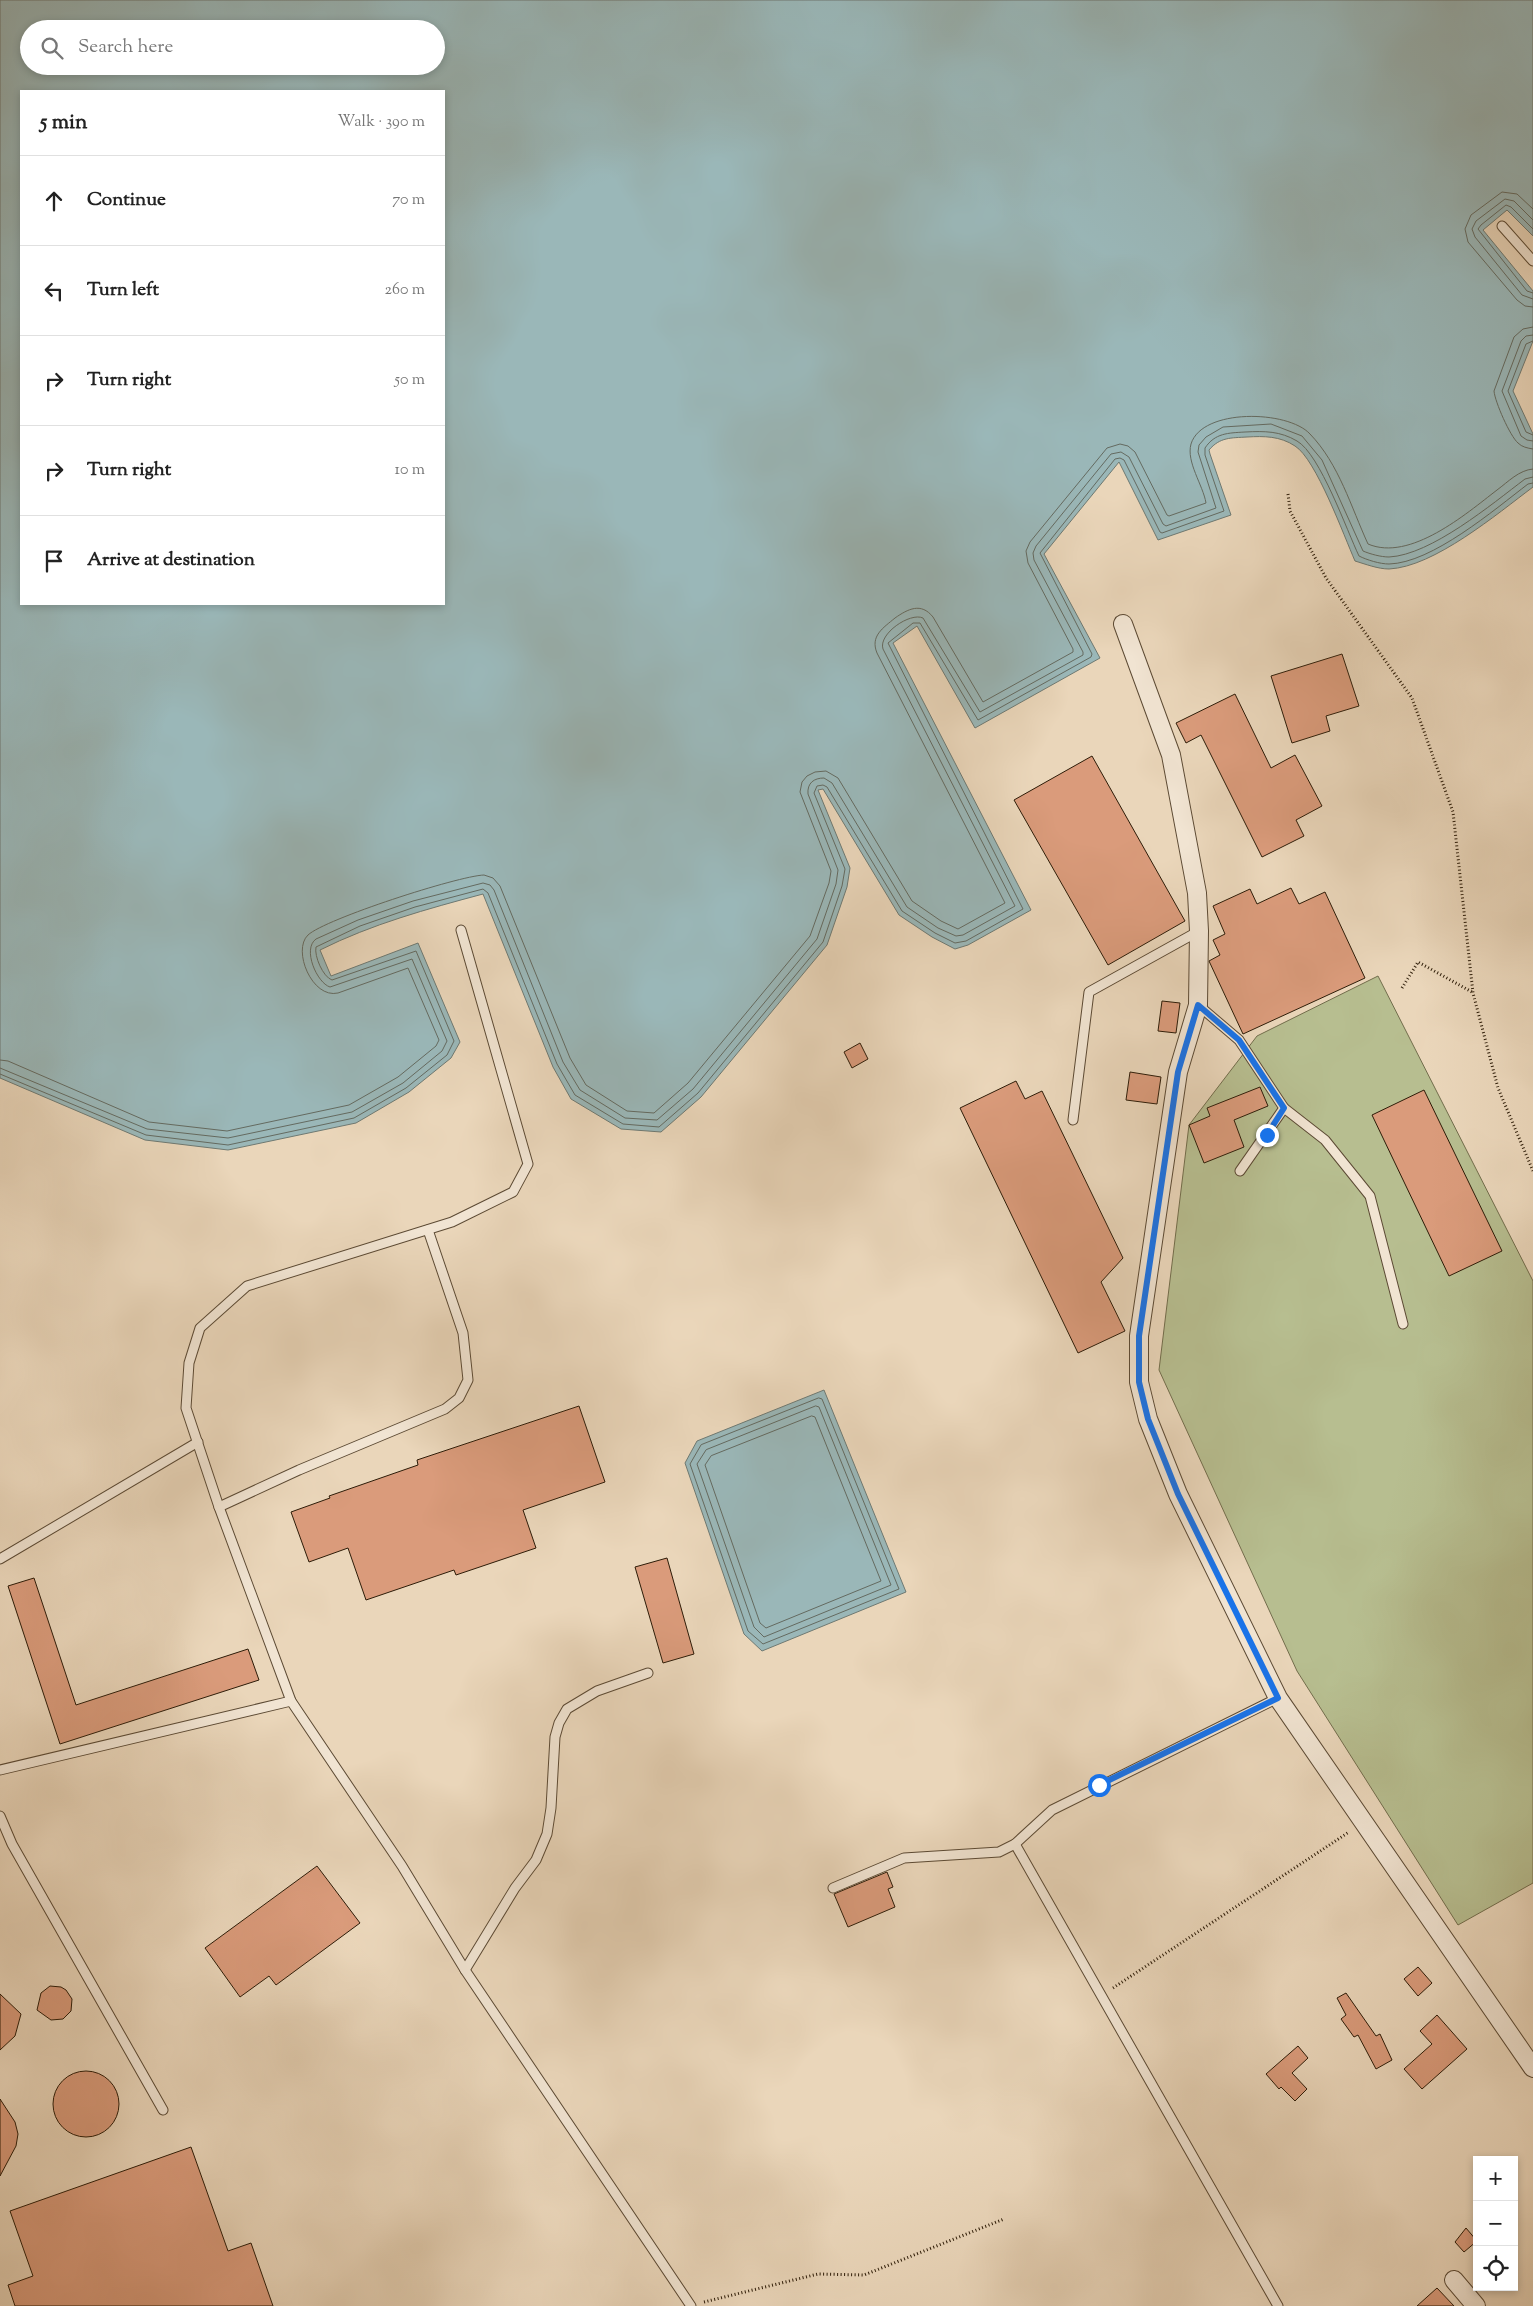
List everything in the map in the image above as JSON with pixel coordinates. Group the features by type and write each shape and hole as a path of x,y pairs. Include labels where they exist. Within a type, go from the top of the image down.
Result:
{"street":[{"path":"1123,624 1171,755 1197,893 1199,930 1198,1005 1178,1072 1139,1336 1139,1382 1148,1419 1178,1494 1278,1698 1533,2068"},
{"path":"1454,2280 1476,2306"}],"lane":[{"path":"1502,226 1533,261"},
{"path":"461,930 528,1164 514,1192 452,1222 246,1286 200,1328 189,1363 186,1408 219,1507 291,1701 402,1866 464,1970 691,2306"},
{"path":"1073,1120 1089,992 1199,930"},
{"path":"1198,1005 1239,1040 1284,1108 1325,1140 1370,1196 1403,1324"},
{"path":"1240,1171 1284,1108"},
{"path":"219,1507 298,1470 445,1409 458,1398 468,1380 464,1332 428,1230"},
{"path":"0,1559 198,1442"},
{"path":"464,1970 515,1888 536,1860 547,1834 551,1808 554,1737 559,1722 567,1709 597,1691 648,1673"},
{"path":"833,1888 904,1858 999,1852 1015,1844 1052,1810 1278,1698"},
{"path":"0,1770 291,1701"},
{"path":"0,1816 12,1844 163,2110"},
{"path":"1015,1844 1278,2306"}],"path":[{"path":"1288,494 1290,511 1326,578 1412,698 1454,812 1473,993 1498,1088 1533,1171"},
{"path":"1402,988 1418,962 1473,993"},
{"path":"1102,1996 1364,1822"},
{"path":"691,2306 818,2274 864,2275 1004,2218"}],"green space":[{"path":"1378,976 1533,1281 1533,1883 1458,1925 1297,1671 1159,1370 1189,1125 1257,1036"}],"water":[{"path":"0,0 1533,0 1533,236 1507,210 1483,230 1533,291 1533,341 1513,391 1533,434 1533,487 1445,549 1407,566 1385,569 1355,561 1329,499 1312,466 1295,446 1284,440 1266,437 1236,438 1222,440 1213,446 1209,450 1210,454 1231,515 1158,540 1119,462 1044,554 1100,658 975,728 917,626 893,643 1031,910 968,945 955,949 932,937 899,915 823,789 818,790 850,868 847,887 827,945 701,1097 661,1132 621,1129 571,1099 553,1067 483,894 421,911 380,925 320,950 331,976 418,943 460,1042 451,1058 409,1092 356,1123 228,1150 145,1140 0,1078"},
{"path":"824,1390 906,1592 762,1651 744,1634 685,1463 697,1441"}],"building":[{"path":"1342,654 1359,706 1326,716 1330,731 1292,743 1271,676"},
{"path":"1235,694 1271,768 1295,755 1322,806 1296,820 1304,836 1262,857 1201,735 1186,743 1176,723"},
{"path":"1092,756 1185,921 1108,965 1014,800"},
{"path":"1291,888 1299,904 1325,892 1365,978 1243,1034 1209,961 1220,955 1213,940 1225,934 1213,906 1250,889 1257,904"},
{"path":"1162,1001 1180,1003 1176,1033 1158,1031"},
{"path":"860,1043 868,1059 852,1068 844,1052"},
{"path":"1130,1072 1161,1077 1157,1104 1126,1100"},
{"path":"1016,1081 1025,1099 1042,1091 1123,1258 1101,1282 1125,1331 1078,1353 960,1108"},
{"path":"1260,1087 1268,1106 1234,1120 1244,1147 1204,1163 1189,1125 1210,1116 1207,1108"},
{"path":"1424,1090 1502,1251 1449,1276 1372,1115"},
{"path":"579,1406 605,1482 523,1510 536,1548 456,1575 454,1570 366,1600 348,1548 309,1562 291,1512 330,1498 329,1496 418,1465 417,1460"},
{"path":"667,1558 694,1654 663,1663 635,1567"},
{"path":"34,1578 76,1705 248,1649 259,1680 60,1744 8,1586"},
{"path":"317,1866 360,1923 276,1985 269,1976 240,1997 205,1948"},
{"path":"887,1872 893,1887 888,1889 895,1907 848,1927 834,1894"},
{"path":"1418,1967 1432,1983 1418,1996 1404,1979"},
{"path":"50,1986 61,1987 66,1990 72,1999 71,2011 63,2019 51,2020 37,2010 41,1993"},
{"path":"1346,1993 1376,2036 1380,2034 1392,2060 1376,2069 1358,2035 1354,2037 1341,2019 1346,2015 1337,1998"},
{"path":"0,1994 21,2014 15,2036 0,2050"},
{"path":"1437,2015 1467,2049 1422,2089 1404,2069 1432,2044 1420,2031"},
{"path":"1298,2046 1308,2058 1292,2073 1307,2089 1295,2101 1281,2087 1279,2089 1266,2074"},
{"path":"86,2071 99,2074 109,2081 116,2091 119,2104 116,2117 109,2127 99,2134 86,2137 73,2134 63,2127 56,2117 53,2104 56,2091 63,2081 73,2074"},
{"path":"0,2099 15,2122 18,2134 16,2146 0,2176"},
{"path":"191,2147 228,2251 251,2243 273,2306 15,2306 8,2285 33,2276 10,2211"},
{"path":"1466,2228 1473,2236 1473,2244 1464,2252 1455,2242"},
{"path":"1437,2288 1454,2306 1417,2306"}],"route":[{"path":"1099,1785 1278,1698 1178,1494 1148,1419 1139,1382 1139,1336 1178,1072 1198,1005 1239,1040 1284,1108 1267,1135"}]}
